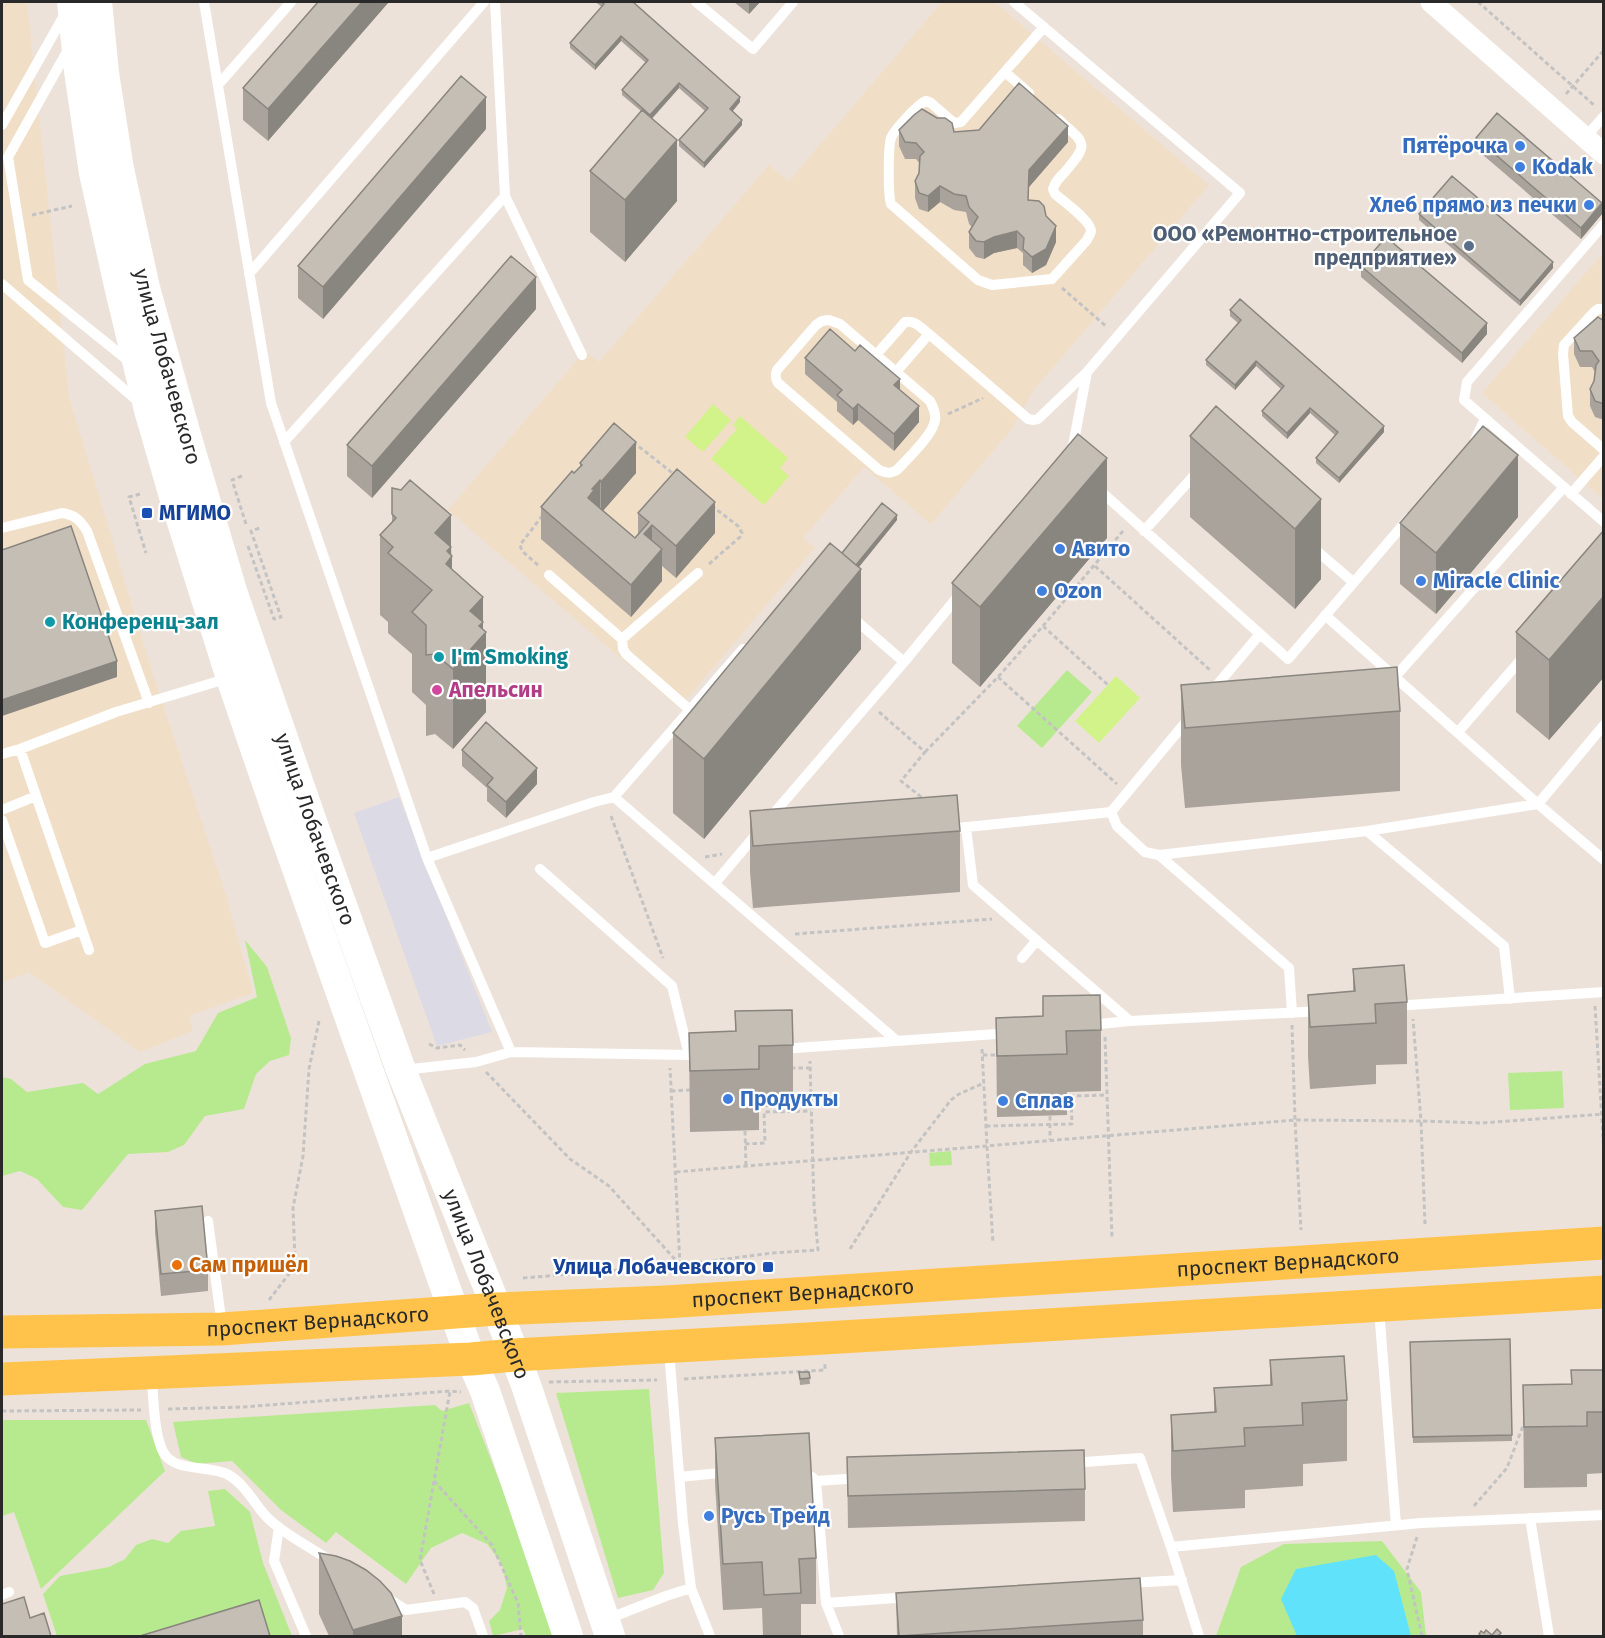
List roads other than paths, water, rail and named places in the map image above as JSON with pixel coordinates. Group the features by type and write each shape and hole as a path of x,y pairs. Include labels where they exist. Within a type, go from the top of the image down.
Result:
{"main road":[{"name":"улица Лобачевского","path":"72,2 94,173 149,410 176,503 231,678 454,1312 485,1391 568,1636"},
{"name":"улица Лобачевского","path":"97,2 104,73 119,169 145,288 232,591 401,1070 526,1385 608,1628"},
{"name":"проспект Вернадского","path":"2,1332 222,1329 497,1309 665,1302 1604,1243"},
{"name":"проспект Вернадского","path":"2,1379 471,1359 1604,1292"}],"street":[{"path":"1431,2 1604,154"}],"lane":[{"path":"2,125 72,2"},
{"path":"204,2 271,404 427,858 511,1052"},
{"path":"218,86 291,2"},
{"path":"249,274 484,2"},
{"path":"495,2 506,196 582,355"},
{"path":"696,2 753,49 793,2"},
{"path":"876,355 905,322 916,323 1028,419 1034,420 1042,417 1087,372 1240,193 1014,2"},
{"path":"1044,27 961,122 954,123 931,103 926,101 919,105 891,140 889,200 982,283 992,285 1052,279 1087,240 1091,229 1088,222 1055,194 1053,189 1057,180 1082,149 1078,136 1053,115"},
{"path":"75,37 8,157 28,280 139,369"},
{"path":"1005,72 1037,101"},
{"path":"1585,138 1604,116"},
{"path":"284,442 506,196"},
{"path":"1604,224 1467,382 1464,400 1604,522"},
{"path":"2,284 149,410"},
{"path":"1604,309 1594,312 1564,345 1563,354 1568,416 1604,450"},
{"path":"829,320 840,324 876,355 930,401 934,409 933,429 897,471 892,473 879,470 775,379 777,370 822,321 829,320"},
{"path":"896,372 929,334"},
{"path":"1070,464 1087,372"},
{"path":"1465,453 1473,444 1485,419"},
{"path":"1394,678 1567,490 1604,456"},
{"path":"1144,531 1202,466"},
{"path":"1088,480 1288,659 1413,513"},
{"path":"2,528 62,513 72,515 81,521 87,531 149,703"},
{"path":"1299,535 1353,582"},
{"path":"622,639 698,573"},
{"path":"549,575 622,639 626,654 690,710"},
{"path":"715,883 750,848 868,703 970,583"},
{"path":"841,608 904,662"},
{"path":"1325,615 1394,678 1604,860"},
{"path":"937,830 1111,812 1260,634"},
{"path":"427,858 614,797 751,639"},
{"path":"1458,732 1535,644"},
{"path":"2,754 116,712 231,678"},
{"path":"1111,812 1117,826 1145,852 1159,855 1367,831 1538,804 1604,725"},
{"path":"20,749 89,950"},
{"path":"2,810 36,796"},
{"path":"614,797 897,1041"},
{"path":"2,820 6,850 45,943 82,930"},
{"path":"966,827 973,885 1130,1021"},
{"path":"1367,831 1504,946 1510,999"},
{"path":"1159,855 1289,968 1292,1013"},
{"path":"540,869 672,986 689,1055"},
{"path":"1022,958 1037,940"},
{"path":"1379,1007 1599,993"},
{"path":"1082,1026 1130,1021 1335,1010"},
{"path":"764,1050 1027,1031"},
{"path":"401,1070 476,1062 511,1052 710,1054"},
{"path":"208,1221 222,1329"},
{"path":"1378,1306 1396,1525"},
{"path":"668,1347 691,1588 710,1636"},
{"path":"151,1372 159,1439 166,1456 177,1464 231,1477 252,1496 264,1515 337,1565"},
{"path":"1059,1464 1140,1458 1199,1636"},
{"path":"679,1477 737,1472"},
{"path":"806,1472 816,1481 826,1603 839,1636"},
{"path":"816,1481 875,1477"},
{"path":"1171,1547 1421,1523 1604,1515"},
{"path":"1530,1518 1549,1636"},
{"path":"279,1527 274,1561 306,1636"},
{"path":"1122,1584 1182,1580"},
{"path":"608,1628 666,1596 691,1588"},
{"path":"376,1591 406,1610 465,1602 472,1608 483,1636"},
{"path":"826,1603 921,1597"}],"water":[{"path":"1376,1555 1394,1571 1411,1636 1297,1636 1281,1599 1296,1569"}],"place":[{"name":"Пятёрочка","path":"1520,146"},
{"name":"Kodak","path":"1520,167"},
{"name":"Хлеб прямо из печки","path":"1589,205"},
{"name":"ООО «Ремонтно-строительное предприятие»","path":"1469,246"},
{"name":"МГИМО","path":"147,513"},
{"name":"Авито","path":"1060,549"},
{"name":"Miracle Clinic","path":"1421,581"},
{"name":"Ozon","path":"1042,591"},
{"name":"Конференц-зал","path":"50,622"},
{"name":"I'm Smoking","path":"439,657"},
{"name":"Апельсин","path":"437,690"},
{"name":"Продукты","path":"728,1099"},
{"name":"Сплав","path":"1003,1101"},
{"name":"Сам пришёл","path":"177,1265"},
{"name":"Улица Лобачевского","path":"768,1267"},
{"name":"Русь Трейд","path":"709,1516"}]}
